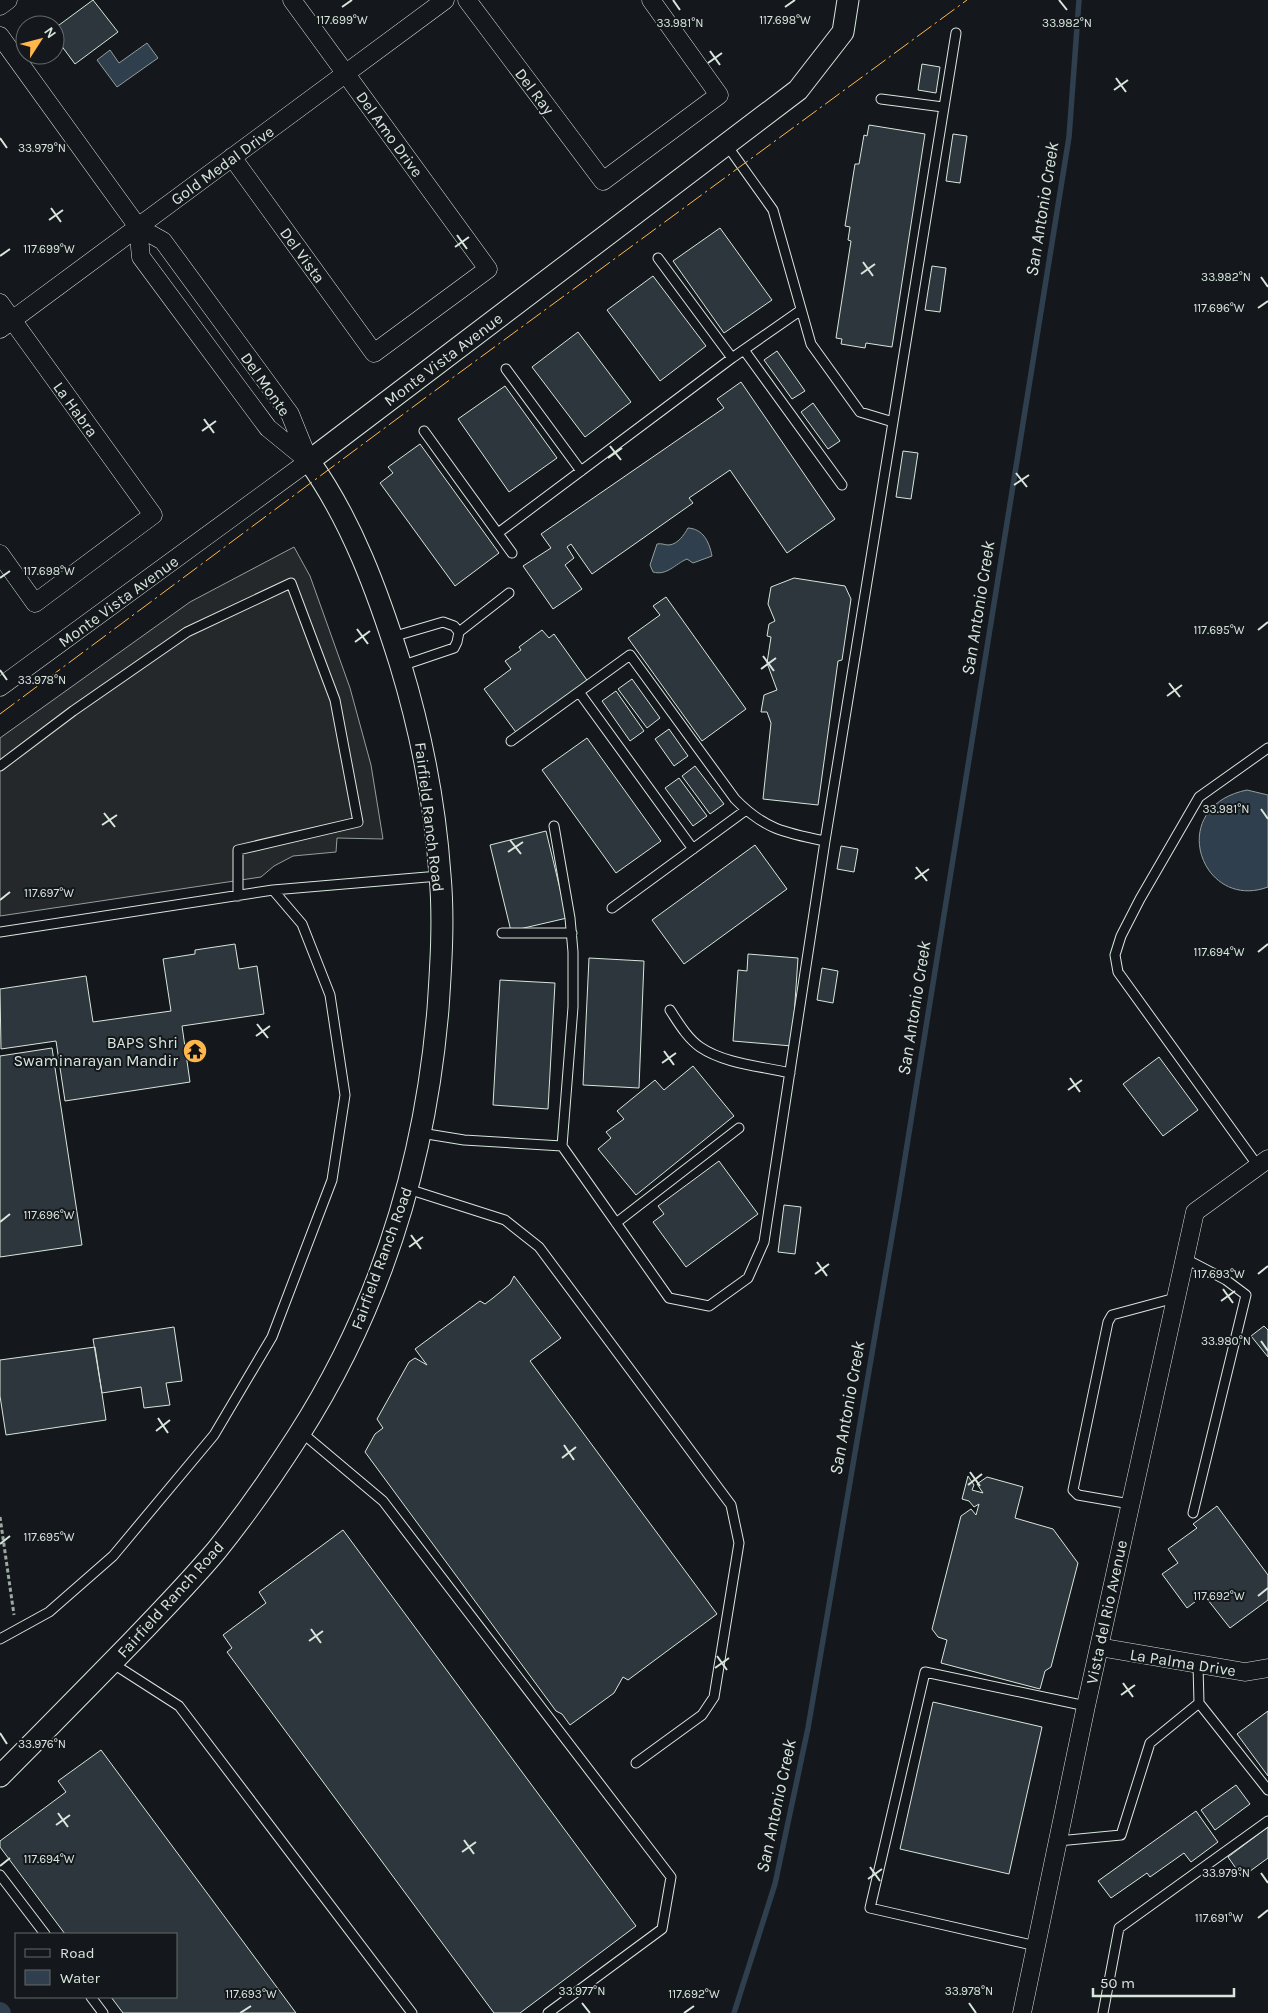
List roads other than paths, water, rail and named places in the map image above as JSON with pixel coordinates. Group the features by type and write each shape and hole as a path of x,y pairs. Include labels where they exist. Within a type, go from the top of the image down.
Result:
{"street":[{"path":"0,6 8,0"},
{"name":"Del Amo Drive","path":"292,0 488,269 374,353"},
{"name":"Gold Medal Drive","path":"6,325 445,0"},
{"name":"Del Ray","path":"467,0 603,181 719,95 651,0"},
{"name":"Monte Vista Avenue","path":"0,687 309,461 798,90 843,32 848,0"},
{"name":"Del Monte","path":"0,36 138,226 163,241 290,414 309,461"},
{"name":"Del Vista","path":"232,158 374,353"},
{"name":"Del Monte","path":"138,226 141,257 268,428 309,461"},
{"name":"La Habra","path":"0,302 6,325 153,515 35,603 0,554"},
{"name":"Fairfield Ranch Road","path":"0,1776 112,1663 217,1550 262,1490 301,1432 356,1330 377,1280 408,1189 422,1133 435,1037 441,968 440,876 427,772 415,714 383,610 341,512 309,461"},
{"name":"Vista del Rio Avenue","path":"1022,2013 1086,1706 1195,1212 1263,1162"},
{"name":"La Palma Drive","path":"1099,1647 1245,1672 1268,1668"}],"lane":[{"path":"554,826 572,933 573,952 572,1007 562,1146 669,1298 709,1306 748,1278 764,1242 825,841 956,33"},
{"path":"881,99 944,108"},
{"path":"726,144 773,210 811,344 860,412 893,422"},
{"path":"658,258 732,358"},
{"path":"498,533 732,358 800,310"},
{"path":"744,350 842,485"},
{"path":"506,369 581,471"},
{"path":"424,431 512,553"},
{"path":"0,766 72,711 187,632 291,583 335,700 358,822 238,850 238,896"},
{"path":"458,632 508,594"},
{"path":"392,637 443,622 454,626 458,632 458,642 454,648 400,666"},
{"path":"511,741 630,655 735,799 746,810 757,820 772,828 825,841"},
{"path":"579,692 693,849"},
{"path":"1263,1162 1118,972 1115,955 1121,936 1140,899 1199,797 1268,748"},
{"path":"612,908 746,810"},
{"path":"0,932 273,890 440,876"},
{"path":"0,1639 49,1612 113,1556 214,1435 272,1337 332,1180 345,1095 330,994 302,924 273,890"},
{"path":"502,933 572,933"},
{"path":"670,1010 687,1034 699,1046 723,1057 790,1073"},
{"path":"616,1223 738,1128"},
{"path":"422,1133 464,1140 562,1146"},
{"path":"408,1189 505,1220 539,1247 731,1505 740,1543 714,1697 702,1715 636,1763"},
{"path":"1184,1258 1226,1280 1246,1296 1193,1513"},
{"path":"1130,1504 1078,1495 1074,1490 1108,1322 1112,1316 1175,1298"},
{"path":"301,1432 383,1501 671,1878 662,1929 548,2013"},
{"path":"112,1663 179,1706 412,2013"},
{"path":"1198,1665 1199,1704 1268,1790"},
{"path":"1036,1946 870,1908 924,1672 1086,1706"},
{"path":"1058,1841 1121,1835 1150,1743 1199,1704"},
{"path":"1103,2013 1119,1928 1268,1821"},
{"path":"0,1875 44,1933"},
{"path":"92,1998 103,2013"}],"water":[{"path":"147,43 158,58 117,87 97,60 110,50 119,63"},
{"path":"688,528 701,533 709,545 712,556 693,563 687,559 667,571 653,572 650,565 657,544 669,545 675,543"},
{"path":"1247,790 1268,795 1268,887 1244,891 1225,885 1210,872 1201,854 1200,835 1206,816 1221,800"}],"waterway":[{"name":"San Antonio Creek","path":"734,2013 775,1884 808,1728 899,1195 1069,137 1079,0"}],"place":[{"name":"BAPS Shri Swaminarayan Mandir","path":"195,1051"}]}
